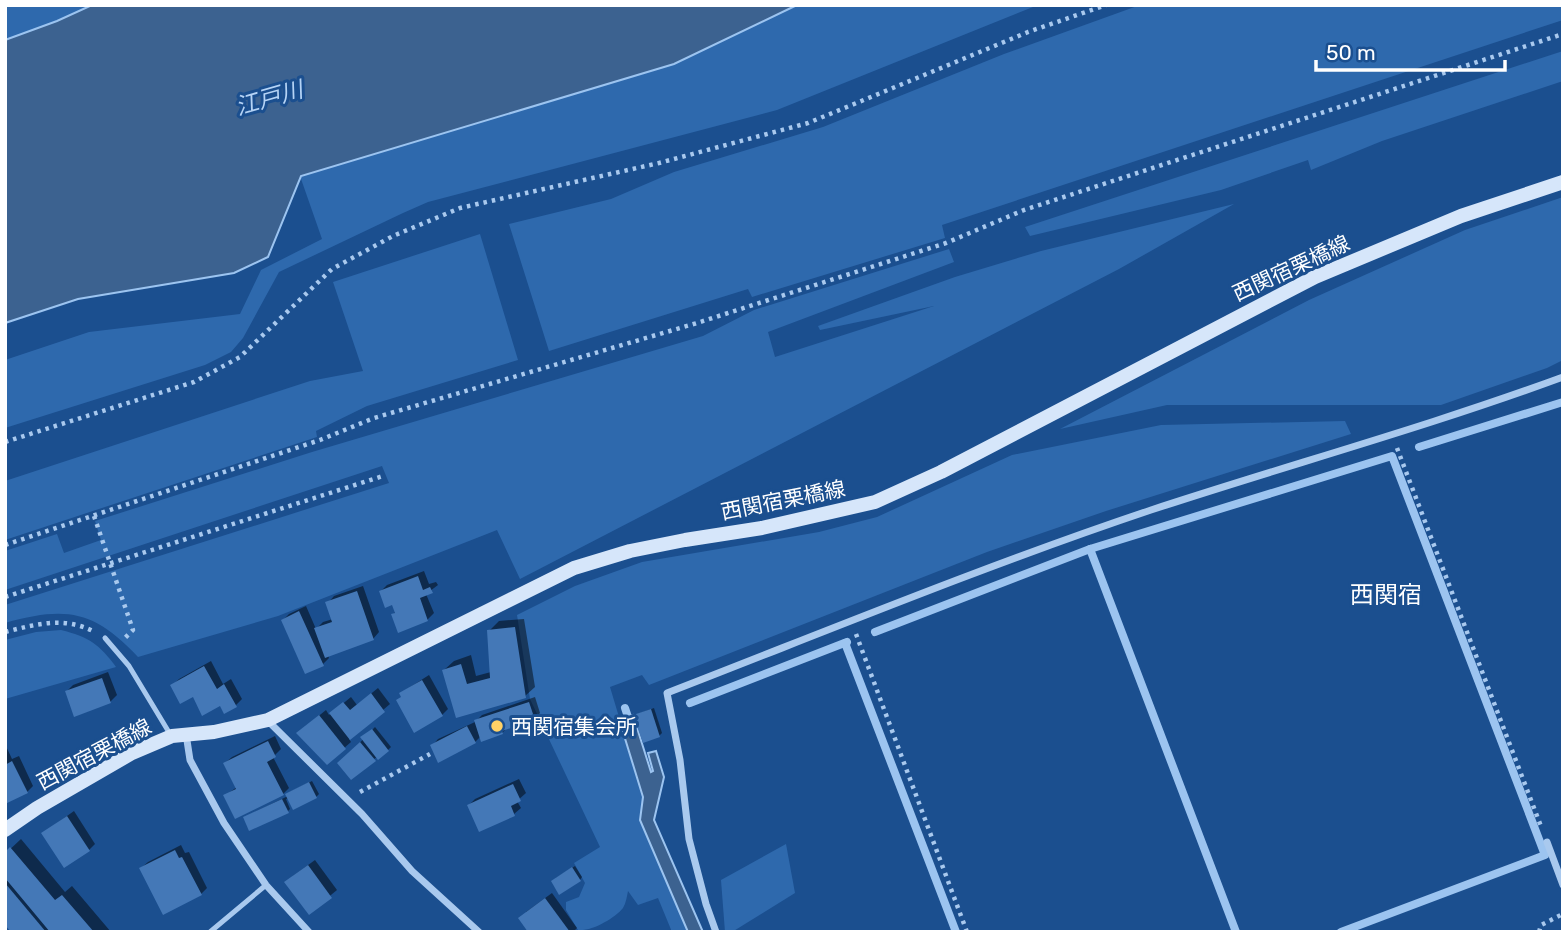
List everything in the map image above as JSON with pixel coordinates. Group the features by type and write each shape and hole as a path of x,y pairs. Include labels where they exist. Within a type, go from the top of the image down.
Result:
{"main road":[{"name":"西関宿栗橋線","path":"5,830 37,808 132,753 179,735 214,732 268,720 574,568 630,551 788,523 876,502 941,472 1315,277 1461,216 1563,182"}],"street":[{"path":"716,932 689,839 680,760 667,694 995,566 1150,510 1492,403 1563,377"},
{"path":"268,720 347,799 412,871 479,932"},
{"path":"179,735 224,823 265,885 309,932"},
{"path":"1546,842 1563,885"}],"lane":[{"path":"105,638 179,735"},
{"path":"210,932 265,885"}],"path":[{"path":"5,442 194,382 240,357 332,269 393,236 460,208 659,163 808,122 1028,32 1106,5"},
{"path":"5,545 320,440 374,418 697,323 946,243 1024,210 1563,34"},
{"path":"1392,434 1546,842"},
{"path":"5,597 383,476"},
{"path":"94,516 133,630 114,649"},
{"path":"5,632 55,621 77,624 105,638"},
{"path":"851,622 967,932"},
{"path":"347,799 430,754"},
{"path":"1539,932 1541,925 1563,914"}],"shaded area":[{"path":"5,5 92,5 5,40"},
{"path":"797,5 1038,5 777,110 428,202 279,272 243,338 231,352 205,365 5,428 5,360 89,332 240,314 261,270 322,239 300,176 674,64"},
{"path":"1140,5 1563,5 1563,20 942,225 945,238 752,297 748,289 549,351 509,224 611,199 674,172 823,127 1004,54"},
{"path":"1563,51 1563,81 1382,141 1311,170 1308,160 1221,190 1030,236 1025,227"},
{"path":"1563,197 1563,360 1547,368 1441,405 1167,405 1060,429 1309,300 1465,230"},
{"path":"1234,204 1119,269 520,579 497,530 278,616 138,657 107,629 78,616 45,615 5,623 5,605 389,483 382,466 5,590 5,551 57,534 64,553 101,540 95,521 312,452 703,336 754,310 949,249 954,262 768,332 775,357 934,306 820,330 818,326 955,277 1041,251"},
{"path":"480,234 518,360 367,406 316,431 317,437 5,540 5,481 310,381 363,371 333,282"},
{"path":"1345,421 1351,434 1106,511 987,552 649,685 642,675 610,687 643,797 640,820 688,932 672,932 658,898 638,905 628,891 623,908 614,916 596,927 578,930 566,910 566,902 579,897 585,883 574,863 600,847 530,699 517,615 575,586 642,562 819,532 877,517 1012,455 1161,425"},
{"path":"61,630 93,642 116,667 5,699 5,640 36,632"},
{"path":"786,844 795,893 732,932 725,932 721,880"}],"water":[{"name":"江戸川","path":"92,5 797,5 674,64 301,176 268,257 234,273 78,299 5,323 5,40"},
{"path":"633,715 651,772 653,771 648,753 656,751 664,777 654,820 703,932 688,932 640,820 643,797 619,719"}],"building":[{"path":"418,576 423,590 430,587 433,593 420,598 428,621 398,633 391,614 395,613 392,605 385,608 379,591"},
{"path":"357,591 374,640 325,658 314,628 332,622 325,602"},
{"path":"299,611 324,666 305,674 281,620"},
{"path":"515,627 526,698 456,718 442,670 461,664 467,684 490,678 487,630"},
{"path":"204,666 217,689 224,684 237,707 224,714 220,706 202,716 193,697 180,704 170,685"},
{"path":"102,678 111,703 74,717 65,691"},
{"path":"422,680 443,716 414,733 396,700 401,697 399,693"},
{"path":"371,693 385,712 350,740 329,713 343,702 350,710"},
{"name":"西関宿集会所","path":"529,702 535,720 502,731 503,734 481,742 474,720"},
{"path":"651,709 660,737 643,743 633,715"},
{"path":"319,715 346,749 327,765 296,733"},
{"path":"467,726 476,743 438,763 430,745"},
{"path":"372,729 389,751 378,760 360,737"},
{"path":"268,741 276,757 267,762 284,795 235,819 223,795 236,789 223,763"},
{"path":"360,742 376,761 351,780 337,763"},
{"path":"12,761 28,793 5,804 5,765"},
{"path":"309,782 317,798 293,810 285,794"},
{"path":"513,784 521,801 511,806 515,816 479,832 467,805"},
{"path":"282,799 289,813 249,831 243,817"},
{"path":"67,816 90,851 64,868 41,833"},
{"path":"10,847 55,900 62,895 94,932 50,932 5,878 5,852"},
{"path":"175,850 179,858 182,857 202,895 163,915 139,868"},
{"path":"308,865 332,898 309,915 284,882"},
{"path":"572,867 581,881 559,895 551,881"},
{"path":"5,883 46,932 11,932 5,925"},
{"path":"545,898 570,932 528,932 518,918"}],"waterway":[{"path":"1419,447 1563,402"},
{"path":"875,632 1090,549 1392,456 1545,855 1341,932"},
{"path":"1090,549 1236,932"},
{"path":"690,703 847,642"},
{"path":"845,643 956,932"},
{"path":"625,708 631,726"}],"place":[{"name":"西関宿集会所","path":"497,726"}],"district":[{"name":"西関宿","path":"1386,595"}]}
